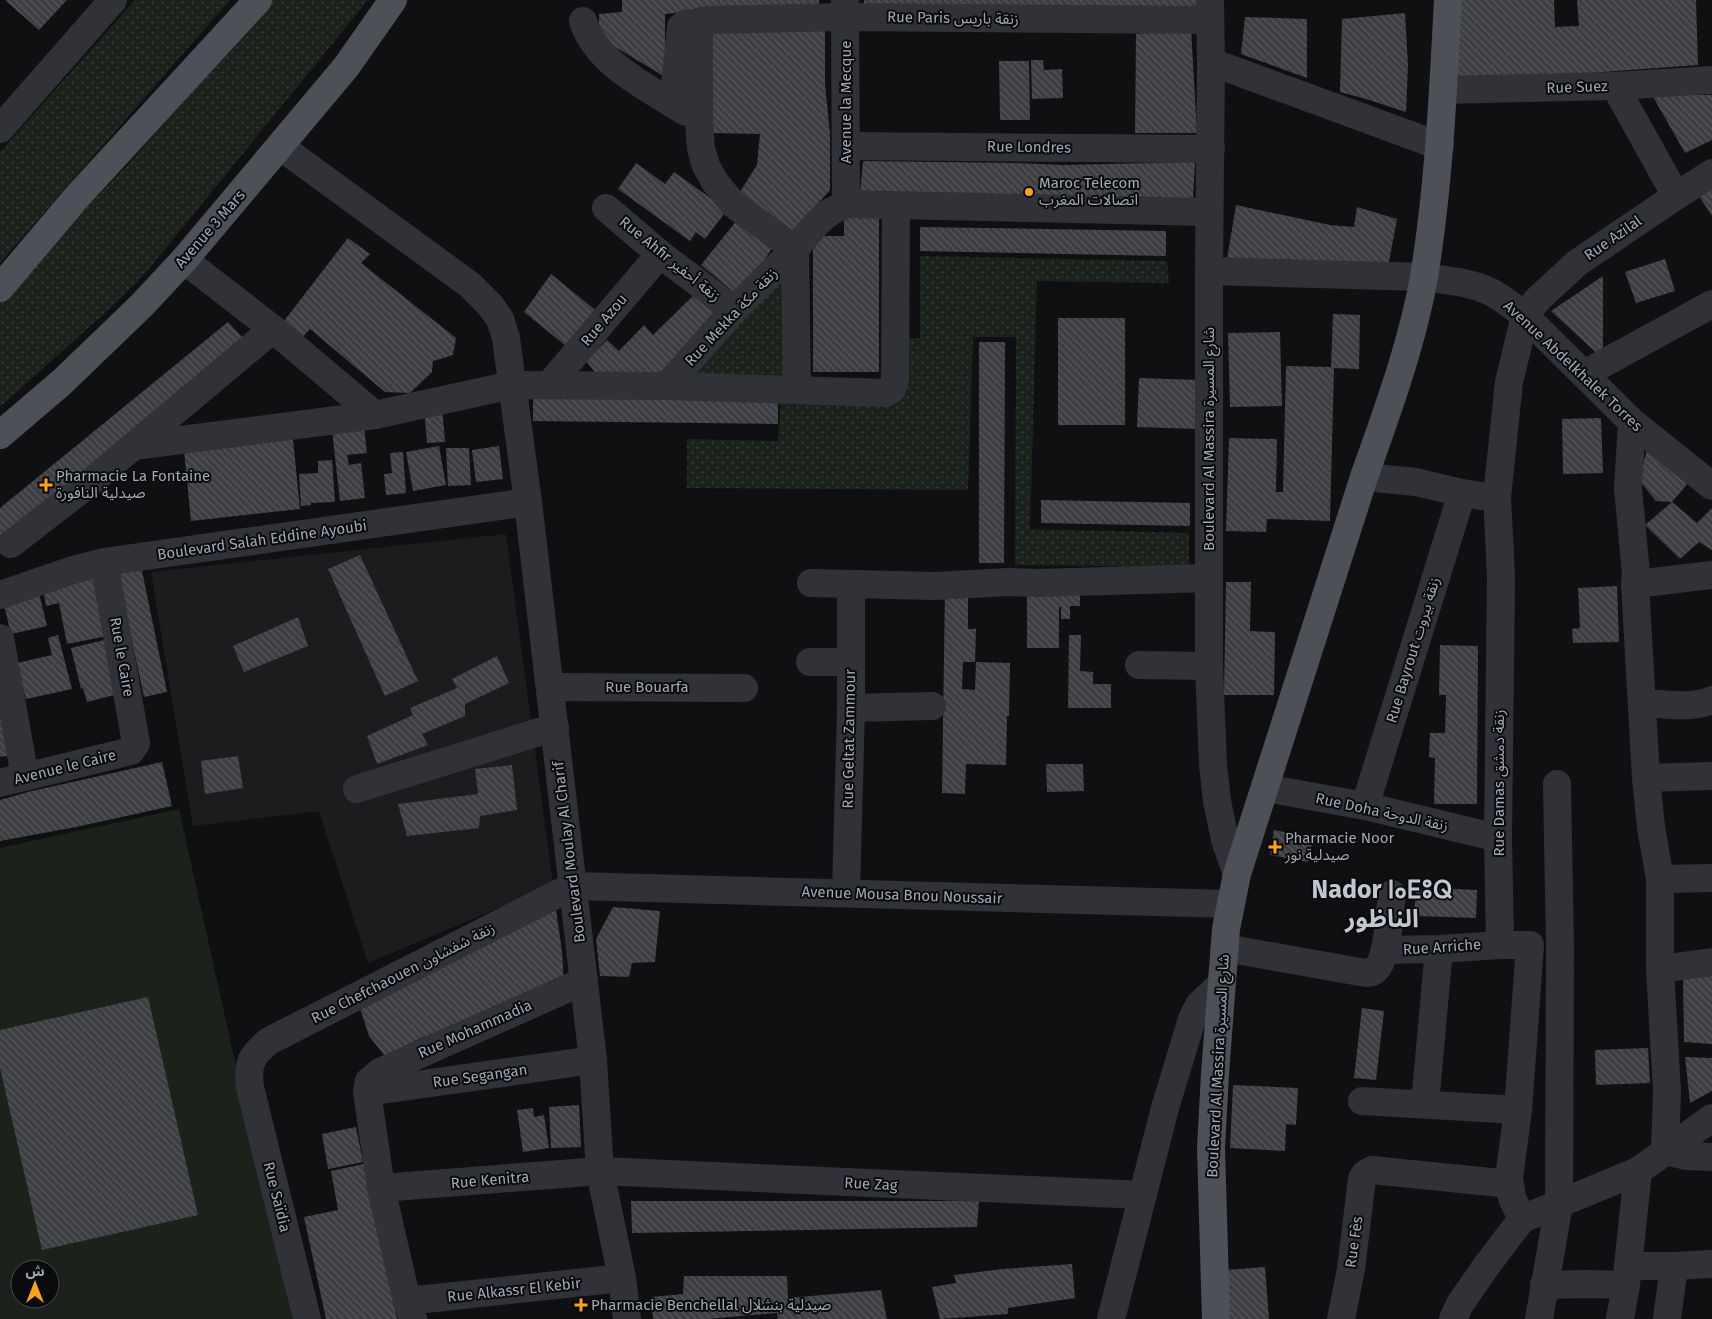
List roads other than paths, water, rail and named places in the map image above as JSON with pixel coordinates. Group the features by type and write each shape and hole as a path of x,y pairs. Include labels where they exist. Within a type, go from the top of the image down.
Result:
{"main road":[{"path":"0,288 76,198 258,0"},
{"name":"Avenue 3 Mars","path":"0,435 62,382 142,305 184,260 281,147 346,67 393,0"},
{"name":"Boulevard Al Massira شارع المسيرة","path":"1216,1319 1211,1148 1222,983 1230,904 1237,874 1364,477 1385,418 1407,346 1424,278 1440,146 1448,0"}],"street":[{"path":"0,129 112,0"},
{"name":"Rue Paris زنقة باريس","path":"673,104 681,27 686,23 699,24 701,21 710,20 845,8 1210,10"},
{"name":"Avenue la Mecque","path":"845,8 846,204"},
{"name":"Boulevard Al Massira شارع المسيرة","path":"1210,10 1209,666 1213,765 1217,801 1225,840 1237,874"},
{"path":"583,21 594,45 614,65 699,121"},
{"path":"699,24 699,121 701,149 706,166 715,182 733,204 795,249"},
{"path":"1211,62 1440,146"},
{"name":"Rue Suez","path":"1443,90 1615,86 1712,80"},
{"path":"1615,86 1676,196"},
{"name":"Rue Londres","path":"846,146 1211,149"},
{"name":"Boulevard Moulay Al Charif","path":"281,147 470,285 490,305 500,319 506,338 528,502 593,1060 600,1171 622,1278 627,1319"},
{"name":"Rue Azilal","path":"1524,316 1537,300 1577,263 1712,173"},
{"path":"846,204 1209,212"},
{"name":"Rue Mekka زنقة مكة","path":"667,386 734,310 795,249 818,222 830,212 846,204"},
{"path":"134,446 375,414 512,384 667,386 885,393 892,389 895,379 896,205"},
{"name":"Rue Ahfir زنقة أحفير","path":"606,208 660,254 734,310"},
{"name":"Rue Mekka زنقة مكة","path":"795,249 797,390"},
{"name":"Rue Azou","path":"549,385 660,254"},
{"path":"184,260 274,329 375,414"},
{"name":"Avenue Abdelkhalek Torres","path":"1209,271 1424,278 1457,282 1489,291 1524,316 1632,422 1712,486"},
{"path":"1584,374 1712,304"},
{"name":"Rue Damas زنقة دمشق","path":"1500,945 1498,838 1501,576 1498,497 1509,382 1524,316"},
{"path":"11,544 87,485 274,329"},
{"path":"1632,422 1628,488 1636,574 1646,778 1651,827 1660,879 1660,969 1667,1092 1665,1151"},
{"path":"1364,477 1416,482 1462,493 1498,497"},
{"name":"Rue Bayrout زنقة بيروت","path":"1364,806 1462,493"},
{"name":"Boulevard Salah Eddine Ayoubi","path":"0,595 73,570 104,562 528,502"},
{"name":"Rue le Caire","path":"104,562 137,739 131,750"},
{"path":"1635,584 1712,575"},
{"path":"811,583 935,586 1008,582 1039,583 1209,578"},
{"name":"Rue Geltat Zammour","path":"846,893 851,708 851,584"},
{"path":"0,638 12,780"},
{"path":"810,662 851,662"},
{"path":"1139,665 1209,666"},
{"name":"Rue Bouarfa","path":"550,687 744,688"},
{"path":"1642,703 1685,705 1702,704 1712,700"},
{"path":"851,708 932,706"},
{"path":"357,789 555,727"},
{"name":"Avenue le Caire","path":"12,780 131,750"},
{"path":"1646,778 1712,776"},
{"path":"1539,1319 1559,1204 1560,948 1557,784"},
{"name":"Rue Doha زنقة الدوحة","path":"1265,788 1364,806 1498,838"},
{"path":"1660,879 1712,878"},
{"name":"Avenue Mousa Bnou Noussair","path":"573,886 1230,904"},
{"name":"Rue Chefchaouen زنقة شفشاون","path":"248,1074 250,1062 258,1050 269,1041 573,886"},
{"path":"1225,948 1360,972 1371,972 1376,969 1385,950 1392,894"},
{"path":"1500,945 1560,948"},
{"name":"Rue Arriche","path":"1385,950 1439,950 1500,945"},
{"path":"1522,1219 1516,1210 1510,1184 1510,1171 1518,1110 1530,945"},
{"path":"1425,1104 1439,950"},
{"path":"1660,969 1712,962"},
{"name":"Rue Mohammadia","path":"368,1086 380,1072 584,981"},
{"path":"1112,1319 1165,1108 1192,1019 1199,1005 1222,983"},
{"name":"Rue Segangan","path":"368,1086 593,1060"},
{"name":"Rue Saïdia","path":"248,1074 307,1319"},
{"path":"368,1086 380,1188 410,1310"},
{"path":"1362,1101 1518,1110"},
{"path":"1453,1319 1460,1304 1522,1219 1638,1171 1712,1118"},
{"path":"1665,1151 1687,1156 1712,1157"},
{"name":"Rue Zag","path":"600,1171 1143,1196"},
{"name":"Rue Kenitra","path":"380,1188 600,1171"},
{"name":"Rue Fès","path":"1341,1319 1351,1269 1362,1179 1368,1171 1510,1184"},
{"path":"1620,1319 1627,1275 1638,1171"},
{"path":"1544,1285 1586,1284 1627,1275 1673,1273 1712,1264"},
{"path":"1673,1273 1712,1280"},
{"path":"1667,1319 1673,1273"},
{"name":"Rue Alkassr El Kebir","path":"410,1310 622,1278"}],"place":[{"name":"Maroc Telecom اتصالات المغرب","path":"1029,192"},
{"name":"Pharmacie La Fontaine صيدلية النافورة","path":"46,485"},
{"name":"Pharmacie Noor صيدلية نور","path":"1275,847"},
{"name":"Pharmacie Benchellal صيدلية بنشلال","path":"581,1305"}],"district":[{"name":"Nador ⵏⴰⴹⵓⵕ الناظور","path":"1382,904"}]}
